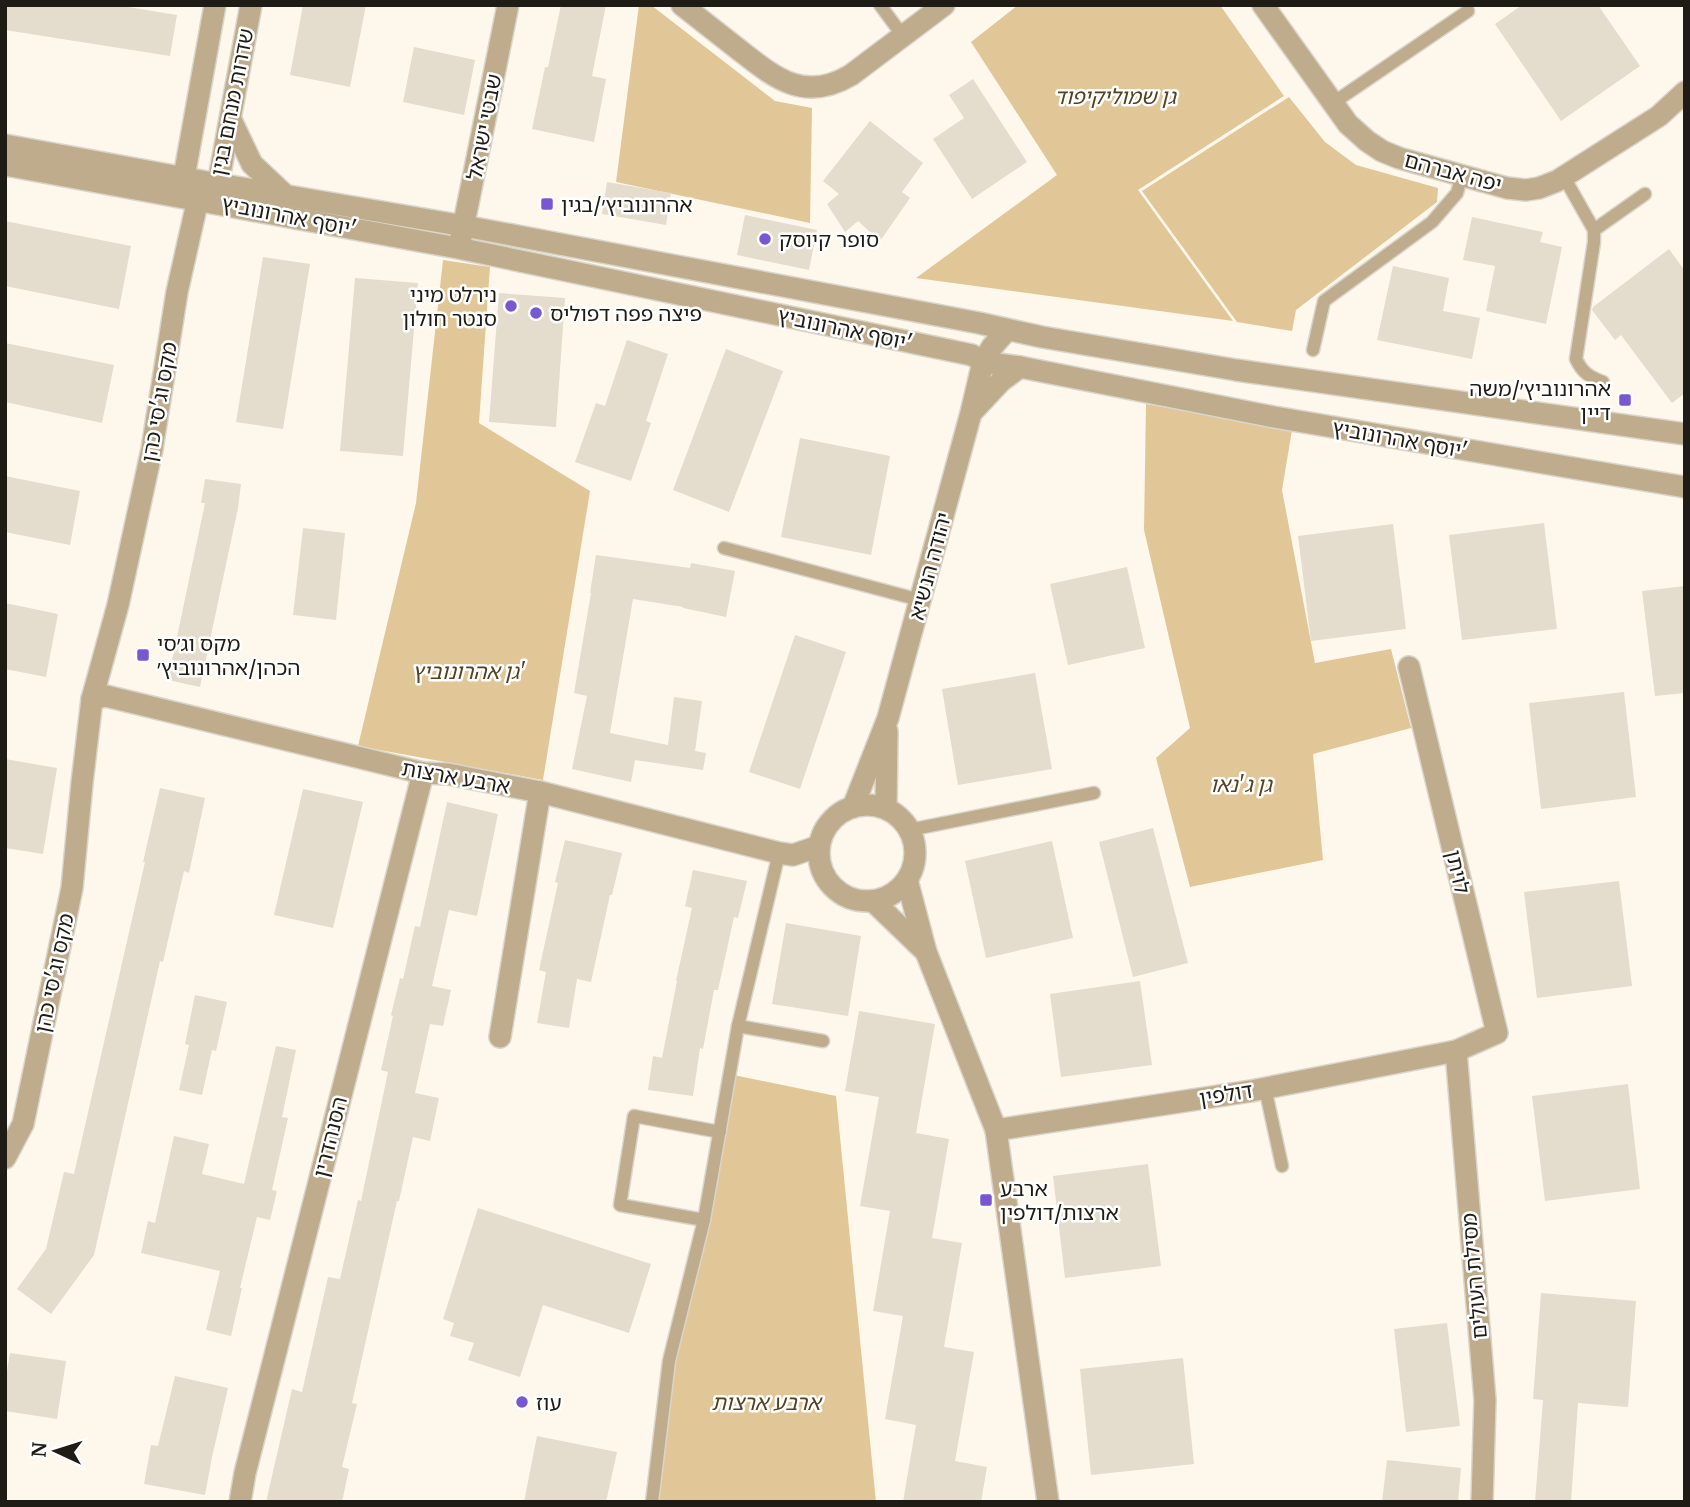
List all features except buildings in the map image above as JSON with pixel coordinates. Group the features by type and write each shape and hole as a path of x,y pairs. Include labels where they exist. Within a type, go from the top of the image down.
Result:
{"street":[{"name":"שדרות מנחם בגין","path":"215,5 184,177 198,199 218,184 251,5"},
{"name":"שבטי ישראל","path":"458,248 508,5"},
{"path":"682,5 771,75 797,86 816,88 843,80 944,5"},
{"name":"יפה אברהם","path":"1263,5 1343,118 1360,136 1382,151 1399,158 1507,188 1539,188 1564,177 1659,116 1685,92"},
{"path":"231,120 253,164 285,195"},
{"name":"יוסף אהרונוביץ'","path":"5,145 464,226 1007,330 1236,370 1685,434"},
{"name":"יוסף אהרונוביץ'","path":"5,165 458,248 972,355 983,362 1020,366 1274,417 1685,487"},
{"name":"מקס וג'סי כהן","path":"5,1158 23,1124 72,888 82,783 152,449 177,292 198,199"},
{"name":"יהודה הנשיא","path":"853,807 888,718 983,362 1007,330"},
{"name":"יהודה הנשיא","path":"971,413 1001,381 1020,366"},
{"name":"לויתן","path":"1409,667 1497,1033 1455,1051"},
{"name":"ארבע ארצות","path":"99,697 423,773 448,774 540,792 779,853 793,855 819,846"},
{"name":"יהודה הנשיא","path":"886,808 888,718"},
{"name":"הסנהדרין","path":"240,1502 248,1460 423,773"},
{"path":"500,1037 540,792"},
{"path":"869,804 886,808 900,818 909,830 915,847 914,864 907,880 889,896 873,901 856,901 837,891 826,879 820,863 819,846 826,827 838,814 869,804"},
{"path":"907,880 926,953 996,1130 1048,1502"},
{"path":"873,901 926,953"},
{"name":"דולפין","path":"996,1130 1265,1088 1455,1051"},
{"name":"מסילת העולים","path":"1455,1051 1485,1400 1482,1502"}],"lane":[{"path":"880,5 903,36"},
{"path":"1333,103 1468,11"},
{"path":"1313,350 1324,301 1432,222 1457,193 1462,175"},
{"path":"1564,177 1594,230 1576,359 1588,377 1603,382"},
{"path":"1594,230 1645,194"},
{"path":"724,548 920,600"},
{"path":"909,830 1094,793"},
{"path":"652,1502 669,1360 704,1220 738,1026 779,853"},
{"path":"738,1026 823,1041"},
{"path":"1265,1088 1282,1166"},
{"path":"704,1220 620,1205 634,1116 720,1132"}],"green space":[{"path":"639,5 651,5 775,101 812,108 810,223 616,182"},
{"name":"גן שמוליקיפוד","path":"1018,5 1220,5 1284,96 1138,190 1233,321 916,278 1057,175 971,42"},
{"path":"1289,97 1325,142 1356,165 1438,188 1437,202 1296,310 1292,331 1237,322 1142,191"},
{"name":"גן אהרונוביץ'","path":"443,260 490,267 479,423 590,491 543,780 358,746 416,503"},
{"name":"גן ג'נאו","path":"1146,404 1292,430 1282,490 1315,663 1391,649 1411,728 1313,754 1323,860 1190,887 1156,758 1190,728 1144,530"},
{"name":"ארבע ארצות","path":"724,1073 836,1096 876,1502 648,1502"}],"place":[{"name":"אהרונוביץ׳/בגין","path":"547,204"},
{"name":"סופר קיוסק","path":"765,239"},
{"name":"נירלט מיני סנטר חולון","path":"511,306"},
{"name":"פיצה פפה דפוליס","path":"536,313"},
{"name":"אהרונוביץ׳/משה דיין","path":"1625,400"},
{"name":"מקס וג׳סי הכהן/אהרונוביץ׳","path":"143,655"},
{"name":"ארבע ארצות/דולפין","path":"986,1200"},
{"name":"עוז","path":"522,1402"}]}
